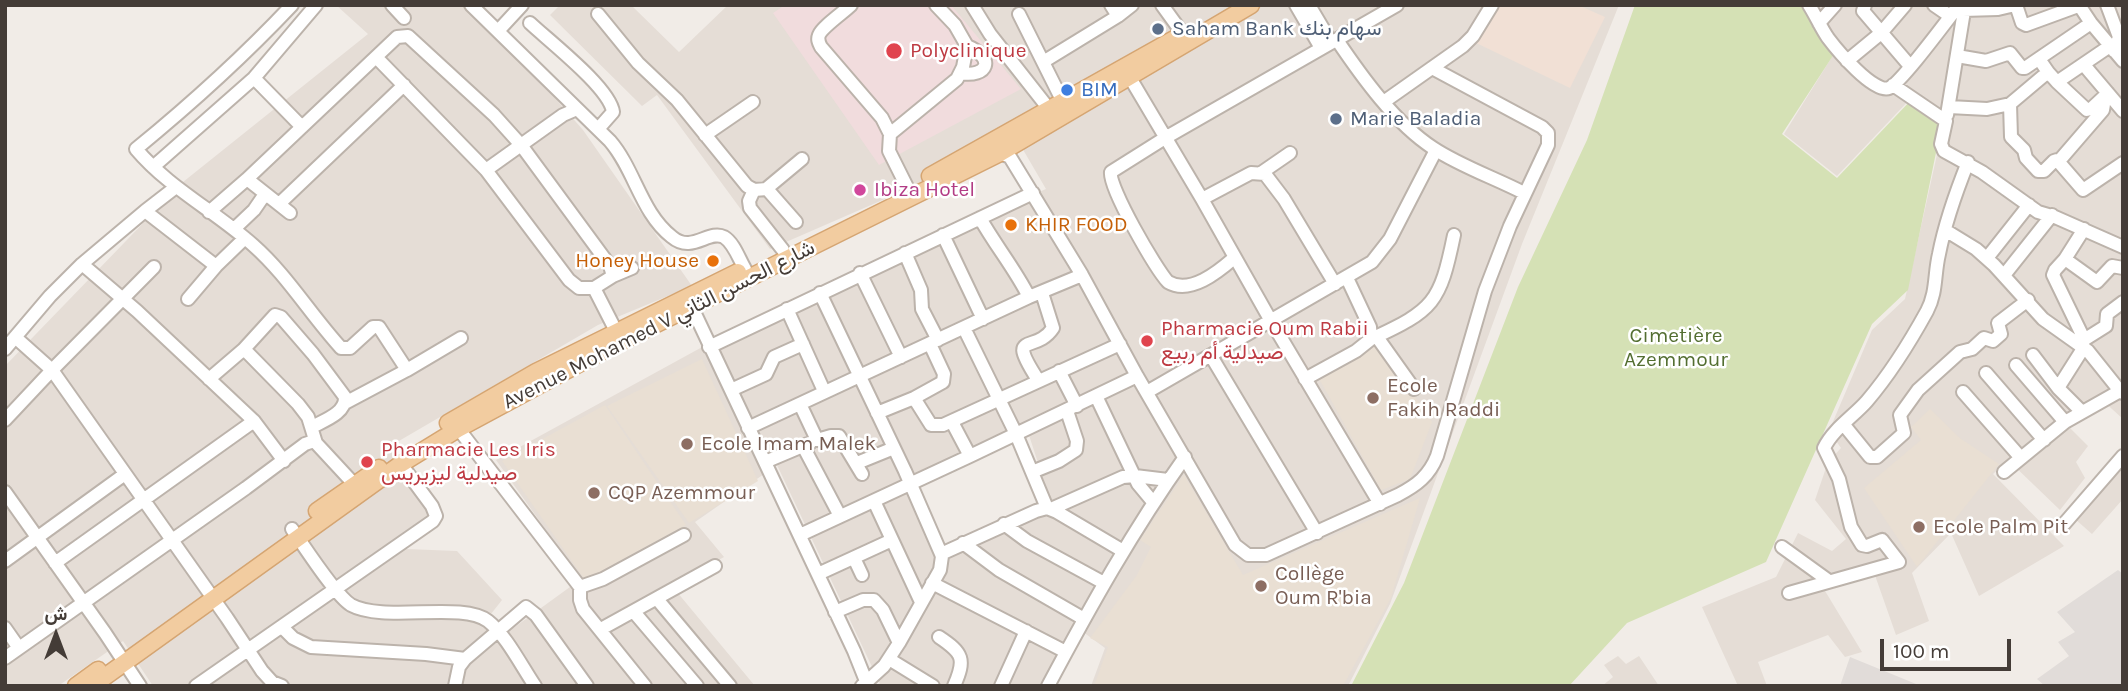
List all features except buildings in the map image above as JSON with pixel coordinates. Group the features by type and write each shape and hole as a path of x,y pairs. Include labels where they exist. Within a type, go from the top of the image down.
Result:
{"main road":[{"name":"Avenue Mohamed V شارع الحسن الثاني","path":"1003,147 1056,106 1127,72 1183,34 1233,5"},
{"name":"Avenue Mohamed V شارع الحسن الثاني","path":"295,533 354,484 455,425 601,351 745,269 1003,147 1127,72 1251,5"},
{"name":"Avenue Mohamed V شارع الحسن الثاني","path":"92,686 122,659 295,533 536,372 617,331 689,302 905,192"},
{"name":"Avenue Mohamed V شارع الحسن الثاني","path":"76,686 122,659"}],"street":[{"path":"292,5 250,50 136,149 176,187 245,238 284,278 341,348 349,348 373,327 379,327 407,370"},
{"path":"153,167 254,78 316,5"},
{"path":"391,5 404,18"},
{"path":"498,31 522,5"},
{"path":"851,5 823,30 818,41 882,118 890,134 889,151 905,192"},
{"path":"936,5 955,25 967,46 981,52 985,57 982,70 975,74 960,73"},
{"path":"972,5 990,34 1056,106"},
{"path":"1043,62 1114,11 1132,5"},
{"path":"1162,5 1183,34"},
{"path":"1296,5 1415,135 1436,150 1524,193"},
{"path":"1309,5 1330,43"},
{"path":"1234,258 1195,284 1177,286 1164,277 1132,224 1110,174 1165,138 1397,5"},
{"path":"1385,101 1463,46 1473,36 1492,5"},
{"path":"1809,5 1828,38 1847,61 1875,86 1884,89 1893,85 1950,16 1962,7 1998,9 2015,5 2022,23 2026,25 2078,6 2116,52"},
{"path":"1819,23 1835,5"},
{"path":"1865,5 1863,11 1910,66"},
{"path":"1847,61 1881,33 1905,5"},
{"path":"1934,5 1950,16"},
{"path":"2107,5 2119,37 2116,52"},
{"path":"1962,7 1942,147 1944,151 1968,162 2038,212 2121,243"},
{"path":"480,8 498,31 615,147 645,204 673,238 686,244 716,236 723,237 734,249 745,269"},
{"path":"598,14 638,63 677,100 739,177 760,189 796,222"},
{"path":"1018,14 1043,62 1056,106"},
{"path":"530,23 609,99 612,112 597,130"},
{"path":"1957,56 1986,61 2010,52 2023,69 2091,23"},
{"path":"209,212 397,37 404,35 411,37 494,115 521,145 610,266 612,276"},
{"path":"890,134 957,79 967,46"},
{"path":"1949,107 1987,109 2010,104 2053,77 2116,52"},
{"path":"376,57 486,170 569,280 579,288 594,288 612,276 632,268"},
{"path":"2039,59 2053,77 2087,110 2104,96"},
{"path":"2084,65 2104,96 2123,111"},
{"path":"1003,147 1082,275 1230,538 1243,553 1266,555 1414,487 1433,464 1485,291 1524,193 1548,145 1549,139 1545,130 1432,68"},
{"path":"1127,72 1270,321 1380,504"},
{"path":"254,78 302,127"},
{"path":"279,204 404,85"},
{"path":"1893,85 1946,121"},
{"path":"2010,104 2011,138 2025,150 2026,159 2040,172 2055,160 2059,161 2103,110 2104,96"},
{"path":"705,135 753,103"},
{"path":"486,170 563,115 577,109"},
{"path":"1147,392 1363,269 1378,256 1390,239 1436,150"},
{"path":"1202,199 1249,174 1261,173 1290,153"},
{"path":"783,250 750,208 749,201 760,189 802,159"},
{"path":"2059,161 2083,190 2120,168"},
{"path":"1789,593 1899,562 1882,540 1867,546 1862,545 1852,527 1839,479 1824,448 1831,437 1876,391 1931,304 1945,230 1968,162"},
{"path":"1261,173 1271,180 1341,281 1374,338 1414,389"},
{"path":"247,179 290,213"},
{"path":"5,349 82,264 176,187"},
{"path":"709,347 1033,193"},
{"path":"234,229 250,215 265,194"},
{"path":"1987,258 2029,205"},
{"path":"145,211 216,266"},
{"path":"2005,274 2052,215"},
{"path":"980,218 996,247 1036,295 1053,328 1049,334 1026,345 1023,352 1023,358 1038,380"},
{"path":"2004,472 2065,422 2120,388 2082,343 2053,275 2084,229"},
{"path":"1945,230 1976,248 2005,274 2043,319 2082,343"},
{"path":"943,235 983,319"},
{"path":"1306,379 1411,319 1432,302 1442,285 1454,235"},
{"path":"188,299 245,238"},
{"path":"877,413 914,398 940,385 944,380 922,309 921,290 905,253"},
{"path":"2065,259 2096,282 2112,266 2123,268"},
{"path":"82,264 254,421 284,461"},
{"path":"5,420 154,267"},
{"path":"860,273 901,357"},
{"path":"748,428 1082,275"},
{"path":"594,288 617,331"},
{"path":"820,293 942,554 941,567 899,643 889,659 865,685"},
{"path":"1844,425 1874,459 1904,433 1900,418 1912,395 1960,352 1972,349 1984,338 1993,341 1999,338 2001,334 1998,323 2028,300"},
{"path":"689,302 855,651 865,685"},
{"path":"2058,388 2082,343 2106,326 2108,314 2123,302"},
{"path":"787,309 824,391"},
{"path":"209,379 244,349 271,317 278,316 341,389 345,402"},
{"path":"964,328 1049,509 1123,551"},
{"path":"15,337 52,370 269,680 282,686"},
{"path":"312,427 340,411 345,402 461,338"},
{"path":"732,390 767,373 774,358 803,344"},
{"path":"914,398 931,425 939,426 1120,344"},
{"path":"244,349 298,404 312,427 314,441 354,484"},
{"path":"2033,355 2058,388 2081,411"},
{"path":"1211,356 1317,533"},
{"path":"2016,365 2065,422"},
{"path":"1032,472 1059,461 1076,450 1072,408 1059,371"},
{"path":"1986,373 2044,440"},
{"path":"800,535 1137,376"},
{"path":"1963,392 2021,458"},
{"path":"1096,396 1135,476 1153,502"},
{"path":"800,404 817,440"},
{"path":"55,563 254,421"},
{"path":"952,422 970,456"},
{"path":"455,425 580,587 580,604 645,686"},
{"path":"765,463 831,436 839,436 860,468 894,448"},
{"path":"5,658 305,444 314,441"},
{"path":"803,446 840,516"},
{"path":"2064,524 2123,456"},
{"path":"1048,686 1123,551 1185,457"},
{"path":"196,686 435,518 432,506 401,464"},
{"path":"5,561 125,474"},
{"path":"942,554 1004,524 1049,509 1122,477 1168,480"},
{"path":"5,492 139,686"},
{"path":"874,501 921,602"},
{"path":"1004,524 1027,541 1104,583"},
{"path":"295,533 347,602 359,608 376,611 474,615 488,621 535,686"},
{"path":"580,587 603,579 684,535"},
{"path":"818,574 892,540"},
{"path":"963,543 999,570 1084,619"},
{"path":"1782,547 1829,582"},
{"path":"853,558 862,575"},
{"path":"601,629 715,566"},
{"path":"932,583 1066,652"},
{"path":"657,599 730,686"},
{"path":"835,612 863,600 874,600 883,610 899,643"},
{"path":"455,686 459,667 465,659 528,607 587,686"},
{"path":"634,612 697,686"},
{"path":"282,627 293,638 311,647 465,659"},
{"path":"5,628 19,648"},
{"path":"1001,686 1026,631"},
{"path":"939,637 961,656 962,667 954,686"},
{"path":"889,659 933,686"},
{"path":"214,674 222,686"}],"shaded area":[{"path":"336,5 473,5 583,130 692,286 598,325 392,445 432,514 401,535 406,549 457,551 502,600 487,619 501,637 581,579 496,460 715,340 933,238 1046,189 1018,141 770,249 657,95 642,106 550,15 560,5 631,5 679,52 728,5 1619,5 1522,244 1390,604 1348,686 1091,686 1105,648 1079,629 1047,686 881,686 777,465 695,522 724,557 672,586 755,686 153,686 123,641 58,686 5,686 5,366 183,182 368,34","holes":["1028,432 1052,506 942,553 912,487"]},
{"name":"Polyclinique","path":"785,5 951,5 1021,89 879,165 773,13"},
{"path":"1493,5 1578,5 1605,17 1570,88 1472,41"},
{"path":"1816,5 2123,5 2123,419 2101,399 2063,421 2088,446 2076,462 2085,478 2060,510 2008,460 1993,474 2064,546 1979,596 1951,533 1912,573 1929,621 1896,635 1871,564 1819,581 1862,652 1845,657 1828,635 1758,662 1767,686 1738,686 1702,607 1776,577 1798,533 1832,551 1846,539 1815,500 1828,462 1841,448 1829,431 1872,330 1905,299 1944,123 1913,96 1837,176 1784,134 1840,44"},
{"name":"Ecole Fakih Raddi","path":"1378,342 1432,422 1410,479 1381,490 1317,375"},
{"name":"Ecole Imam Malek","path":"702,359 758,481 689,523 607,406"},
{"name":"CQP Azemmour","path":"605,405 686,525 585,580 502,461"},
{"name":"Ecole Palm Pit","path":"1930,409 1961,439 1999,464 1917,567 1864,488 1921,440 1911,427"},
{"path":"2123,465 2123,499 2092,534 2075,519"},
{"name":"Collège Oum R'bia","path":"1184,475 1243,575 1420,498 1391,598 1343,686 1094,686 1108,647 1090,638 1137,575 1151,547 1140,540"},
{"path":"2118,570 2123,574 2123,686 2045,686 2037,679 2069,656 2058,642 2075,632 2057,612"},
{"path":"1618,656 1626,664 1639,656 1659,686 1602,686 1613,677 1604,665"},
{"path":"1850,657 1921,686 1840,686"}],"green space":[{"name":"Cimetière Azemmour","path":"1635,5 1808,5 1836,51 1782,134 1837,178 1913,98 1942,123 1908,290 1872,324 1766,562 1627,623 1569,686 1351,686 1404,583 1518,287 1587,140"}],"place":[{"name":"Saham Bank سهام بنك","path":"1158,29"},
{"name":"Polyclinique","path":"894,51"},
{"name":"BIM","path":"1067,90"},
{"name":"Marie Baladia","path":"1336,119"},
{"name":"Ibiza Hotel","path":"860,190"},
{"name":"KHIR FOOD","path":"1011,225"},
{"name":"Honey House","path":"713,261"},
{"name":"Pharmacie Oum Rabii صيدلية أم ربيع","path":"1147,341"},
{"name":"Ecole Fakih Raddi","path":"1373,398"},
{"name":"Ecole Imam Malek","path":"687,444"},
{"name":"Pharmacie Les Iris صيدلية ليزيريس","path":"367,462"},
{"name":"CQP Azemmour","path":"594,493"},
{"name":"Ecole Palm Pit","path":"1919,527"},
{"name":"Collège Oum R'bia","path":"1261,586"}]}
